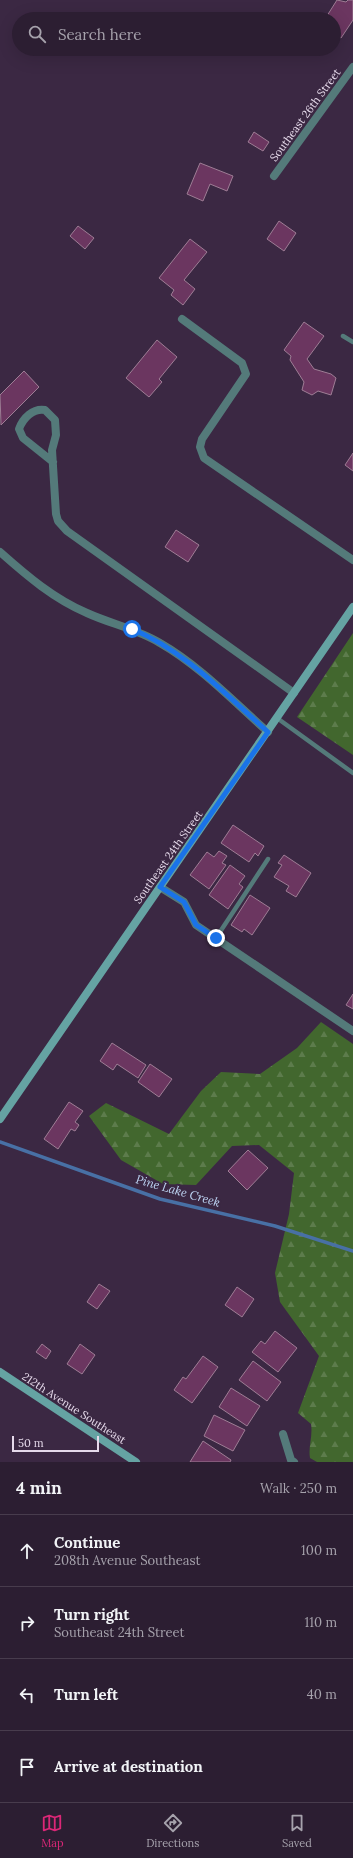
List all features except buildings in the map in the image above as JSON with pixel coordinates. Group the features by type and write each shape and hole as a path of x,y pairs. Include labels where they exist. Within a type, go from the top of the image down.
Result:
{"street":[{"name":"Southeast 26th Street","path":"274,176 353,67"},
{"path":"182,319 242,364 246,374 202,439 200,447 204,458 353,560"},
{"path":"53,462 23,438 18,429 27,416 38,408 45,410 54,420 56,435 52,450 58,521 67,531 294,693"},
{"path":"0,552 35,582 63,602 107,621 132,629 162,644 188,662 268,732"},
{"name":"Southeast 24th Street","path":"0,1119 353,607"},
{"path":"160,887 184,902 196,925 353,1031"},
{"name":"212th Avenue Southeast","path":"0,1372 136,1462"},
{"path":"283,1434 291,1460 294,1462"}],"lane":[{"path":"344,336 353,342"},
{"path":"277,718 353,773"},
{"path":"216,938 268,859"}],"green space":[{"path":"353,633 353,755 297,717"},
{"path":"321,1022 353,1044 353,1462 317,1462 310,1458 311,1424 298,1413 319,1356 280,1302 275,1273 289,1214 294,1173 259,1145 232,1146 196,1185 163,1184 121,1160 89,1116 106,1103 169,1134 201,1091 221,1072 260,1074 297,1048"}],"waterway":[{"name":"Pine Lake Creek","path":"0,1142 160,1199 275,1226 353,1251"}],"route":[{"path":"132,629 149,636 183,658 268,732 160,887 184,902 196,925 216,938"}]}
